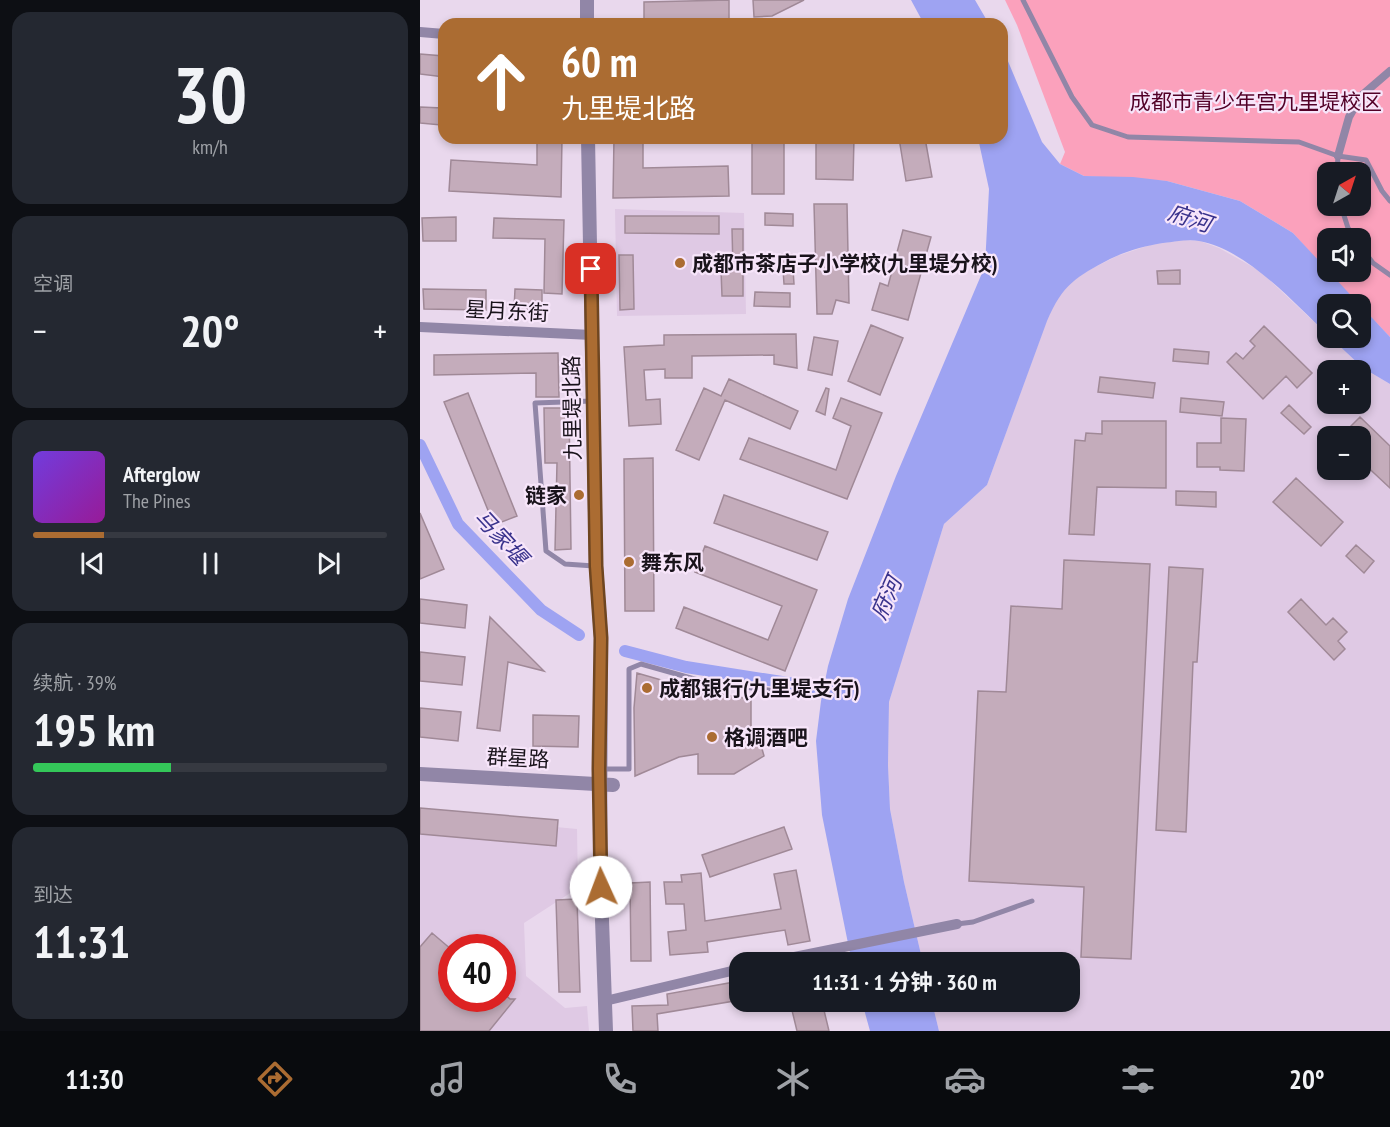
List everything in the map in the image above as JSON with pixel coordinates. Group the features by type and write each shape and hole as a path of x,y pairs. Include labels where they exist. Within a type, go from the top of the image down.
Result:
{"street":[{"path":"586,0 587,18"},
{"path":"420,32 438,34"},
{"path":"1338,156 1349,117 1361,96 1390,71"},
{"name":"九里堤北路","path":"588,144 596,566 601,638 599,769 606,784 600,864 606,1031"},
{"name":"星月东街","path":"420,327 592,335"},
{"name":"群星路","path":"420,774 606,784"},
{"path":"814,952 954,925"},
{"path":"605,1001 729,972"}],"lane":[{"path":"1023,0 1072,97 1092,124 1128,136 1299,142 1338,156 1366,160 1382,191 1390,201"},
{"path":"1338,156 1338,162"},
{"path":"1371,260 1390,275"},
{"path":"593,401 535,403 546,552 565,564 596,566"},
{"path":"599,769 629,770 629,669 641,664 705,682 776,691"},
{"path":"954,925 973,922 1032,901"}],"shaded area":[{"name":"成都市茶店子小学校(九里堤分校)","path":"615,209 744,213 746,314 617,316"},
{"path":"1184,240 1200,241 1219,248 1260,271 1317,325 1317,348 1342,348 1354,360 1317,360 1317,414 1371,414 1371,373 1390,384 1390,1031 939,1031 934,1012 1080,1012 1080,952 920,952 890,809 889,702 944,524 987,485 1057,298 1069,283 1117,256 1150,245"},
{"path":"420,814 577,829 578,888 524,923 526,976 565,1008 587,1006 589,1031 420,1031"}],"green space":[{"name":"成都市青少年宫九里堤校区","path":"1005,0 1390,0 1390,337 1371,317 1371,294 1349,294 1338,282 1371,282 1371,228 1317,228 1317,260 1293,233 1240,201 1167,181 1084,176 1060,164 1065,152 1017,25"}],"water":[{"path":"911,0 975,0 986,18 921,18"},
{"name":"府河","path":"1008,61 1042,142 1060,164 1084,176 1133,177 1167,181 1240,201 1293,233 1317,259 1317,282 1339,282 1350,294 1317,294 1317,324 1251,266 1217,246 1194,240 1156,244 1122,254 1088,271 1065,290 1047,321 987,485 944,524 889,702 890,809 920,952 850,952 822,815 816,741 821,701 828,666 848,599 896,476 985,266 989,189 979,144 1008,144"},
{"path":"1371,317 1390,337 1390,384 1371,373 1371,360 1354,360 1342,348 1371,348"},
{"path":"865,1012 934,1012 939,1031 870,1031"}],"building":[{"path":"729,0 729,18 644,18 644,2"},
{"path":"753,0 804,0 772,16 754,17"},
{"path":"420,54 438,56 438,76 420,74"},
{"path":"420,107 438,108 438,125 420,123"},
{"path":"537,144 562,144 561,197 449,191 451,160 537,165"},
{"path":"614,144 643,144 643,168 728,166 729,196 613,198"},
{"path":"752,144 784,144 784,194 752,194"},
{"path":"816,144 854,144 853,180 816,179"},
{"path":"900,144 926,144 932,177 906,181"},
{"path":"814,204 847,204 849,303 836,300 832,314 817,314"},
{"path":"765,213 793,214 793,226 765,225"},
{"path":"625,216 719,216 719,234 625,233"},
{"path":"456,217 456,241 423,241 422,218"},
{"path":"494,218 564,220 562,294 544,293 545,239 493,238"},
{"path":"732,229 743,229 743,296 722,296 721,270 733,269"},
{"path":"903,230 931,237 908,320 872,310 880,283 888,286"},
{"path":"782,254 792,254 794,284 784,284"},
{"path":"619,255 633,255 634,309 620,310"},
{"path":"1180,270 1180,284 1158,284 1157,271"},
{"path":"423,289 486,290 486,310 424,309"},
{"path":"515,289 542,290 542,310 514,309"},
{"path":"755,292 790,293 790,307 754,306"},
{"path":"871,325 903,338 880,395 848,381"},
{"path":"1264,326 1312,373 1297,388 1286,376 1263,399 1227,362 1236,353 1243,359 1255,346 1250,341"},
{"path":"796,334 797,368 774,364 774,355 692,356 692,378 665,378 665,369 644,370 646,400 660,399 661,424 629,426 624,347 664,345 664,335"},
{"path":"814,337 838,341 832,375 808,370"},
{"path":"1174,349 1209,352 1208,364 1173,361"},
{"path":"558,353 559,397 536,397 536,373 434,375 434,355"},
{"path":"1100,377 1155,383 1153,398 1098,392"},
{"path":"729,379 798,411 790,429 725,400 699,460 676,450 704,388 721,396"},
{"path":"826,388 829,389 825,415 816,411"},
{"path":"468,393 517,516 494,525 444,402"},
{"path":"841,398 882,413 847,499 740,459 749,438 836,470 851,426 833,418"},
{"path":"1181,398 1224,402 1222,416 1180,412"},
{"path":"1289,405 1311,427 1304,434 1281,413"},
{"path":"544,408 569,408 571,549 555,550 557,463 545,463"},
{"path":"1360,417 1369,426 1351,426"},
{"path":"1221,418 1246,419 1244,471 1220,470 1220,467 1197,467 1197,443 1221,443"},
{"path":"1102,421 1166,421 1166,488 1097,487 1094,535 1069,534 1075,440 1085,441 1086,433 1102,434"},
{"path":"1371,428 1390,446 1390,488 1371,470"},
{"path":"653,458 654,611 625,611 624,459"},
{"path":"1296,478 1343,522 1321,546 1273,502"},
{"path":"1176,491 1216,492 1216,507 1176,505"},
{"path":"724,495 828,532 817,560 714,523"},
{"path":"420,513 444,569 420,579"},
{"path":"1356,545 1374,561 1364,573 1346,556"},
{"path":"705,546 817,590 785,671 676,628 684,607 768,640 782,606 695,572"},
{"path":"1064,560 1150,564 1131,959 1081,957 1084,887 969,881 978,691 1006,692 1011,606 1062,609"},
{"path":"1169,567 1203,569 1197,662 1193,662 1186,832 1156,830"},
{"path":"420,599 467,605 465,628 420,623"},
{"path":"1301,599 1326,625 1333,618 1347,632 1338,641 1345,649 1334,660 1288,612"},
{"path":"490,617 544,671 508,662 500,731 477,728"},
{"path":"420,652 465,657 462,685 420,681"},
{"path":"637,673 689,689 751,699 751,732 757,731 764,756 734,774 698,774 698,754 679,757 635,776 634,708"},
{"path":"420,708 461,712 458,741 420,737"},
{"path":"533,715 579,716 578,747 533,746"},
{"path":"420,808 558,820 556,846 420,834"},
{"path":"784,827 792,849 710,877 702,855"},
{"path":"796,870 810,941 788,945 785,930 707,942 708,952 670,955 668,932 686,930 684,904 666,904 664,882 682,882 681,875 701,873 705,921 781,909 774,874"},
{"path":"650,882 651,961 631,961 630,883"},
{"path":"577,899 580,992 559,992 556,900"},
{"path":"432,933 438,938 438,1012 504,1012 489,1031 420,1031 420,947"},
{"path":"729,983 729,1002 657,1014 658,1031 633,1031 632,1006 668,1005 667,994"},
{"path":"792,1012 824,1012 829,1031 797,1031"}],"waterway":[{"name":"马家堰","path":"420,445 458,524 541,610 579,635"},
{"name":"马家堰","path":"625,651 686,667 839,691"}],"place":[{"name":"成都市茶店子小学校(九里堤分校)","path":"680,263"},
{"name":"链家","path":"579,495"},
{"name":"舞东风","path":"629,562"},
{"name":"成都银行(九里堤支行)","path":"647,688"},
{"name":"格调酒吧","path":"712,737"}],"route":[{"path":"591,269 596,566 602,657 599,769 601,887"}]}
